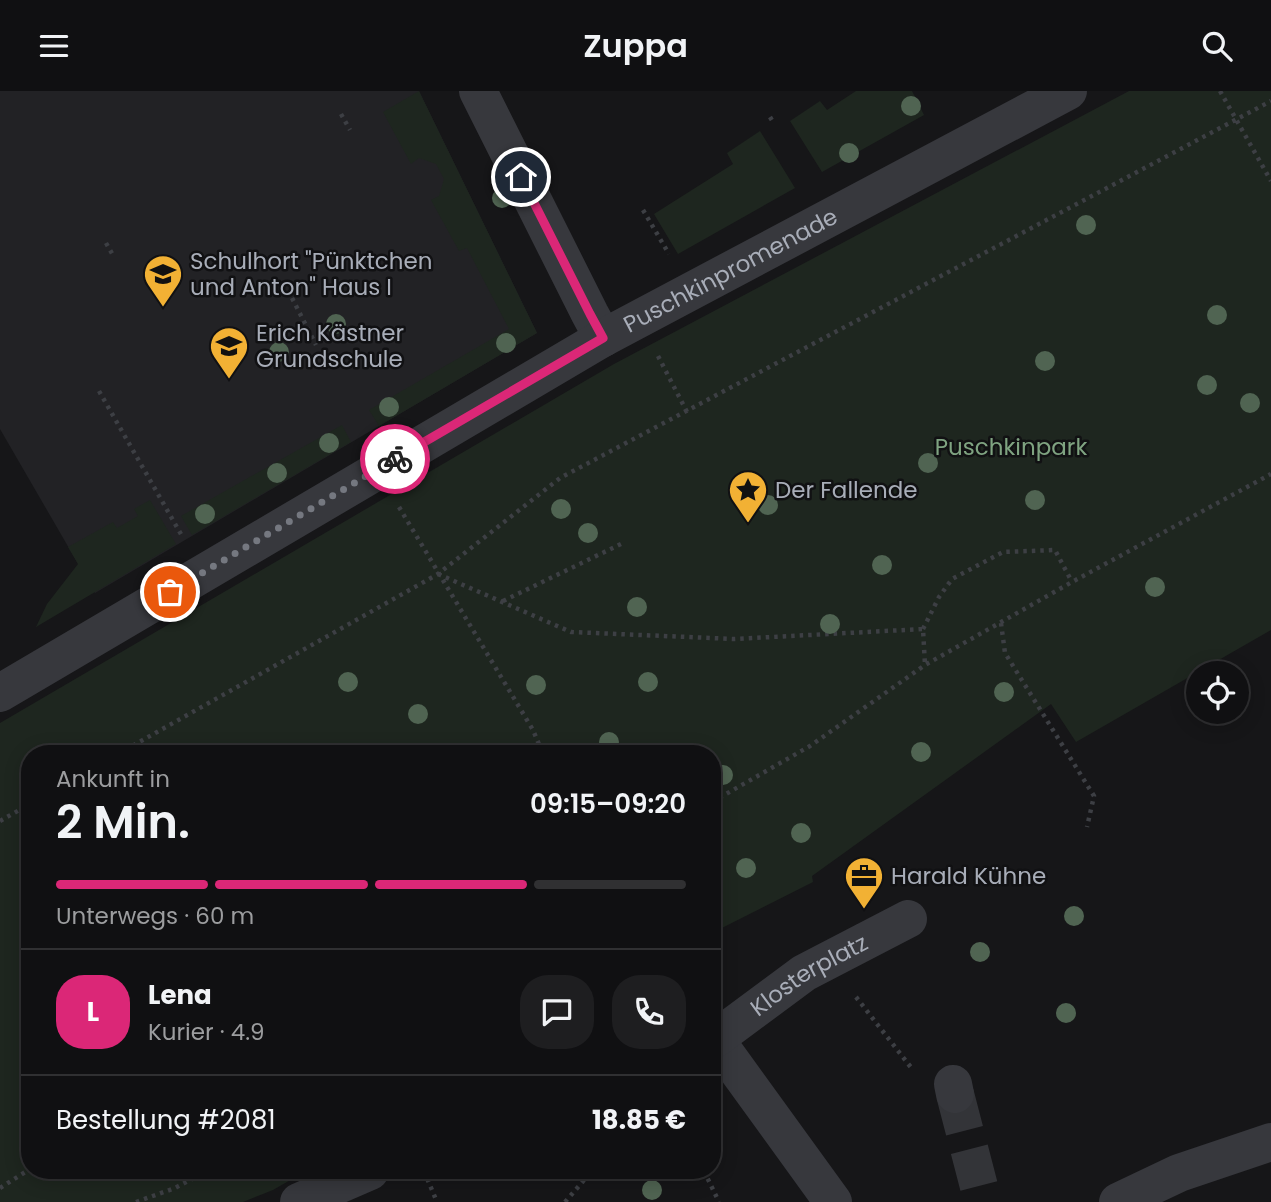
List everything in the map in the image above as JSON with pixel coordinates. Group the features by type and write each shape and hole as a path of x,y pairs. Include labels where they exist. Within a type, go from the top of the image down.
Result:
{"street":[{"path":"478,91 603,338"},
{"name":"Puschkinpromenade","path":"0,693 603,338 1068,91"},
{"name":"Klosterplatz","path":"721,1034 804,973 908,919"},
{"name":"Klosterplatz","path":"721,1049 833,1202"},
{"path":"1118,1202 1179,1173 1271,1142"},
{"path":"299,1202 352,1179"}],"path":[{"path":"1220,91 1271,181"},
{"path":"134,745 438,573 561,478 1271,101"},
{"path":"341,114 350,130"},
{"path":"643,210 671,258"},
{"path":"106,243 114,257"},
{"path":"292,298 316,345"},
{"path":"639,319 687,412"},
{"path":"99,391 184,540"},
{"path":"721,797 810,746 925,665 1271,474"},
{"path":"393,497 533,730 539,745"},
{"path":"503,601 623,543"},
{"path":"925,665 923,629 939,597 953,579 1003,551 1055,550 1072,582"},
{"path":"438,573 571,632 734,639 923,629"},
{"path":"1002,622 1005,653 1094,796 1087,827"},
{"path":"0,821 21,809"},
{"path":"828,960 928,1090 954,1089"},
{"path":"0,1188 21,1175"},
{"path":"136,1202 192,1179"},
{"path":"427,1179 437,1202"},
{"path":"565,1202 585,1179"},
{"path":"708,1179 719,1202"}],"shaded area":[{"name":"Erich Kästner Grundschule","path":"0,91 419,91 537,333 95,593 0,429"}],"green space":[{"path":"419,91 537,333 379,426 369,410 509,329 467,248 459,251 431,200 439,196 444,179 436,164 419,158 411,164 383,112"},
{"path":"856,91 912,91 924,115 822,172 790,121 820,101 827,110"},
{"name":"Puschkinpark","path":"1129,91 1271,91 1271,630 1217,661 1186,661 1186,679 1076,742 1051,704 812,876 813,882 721,928 721,745 21,745 21,1179 292,1179 273,1190 243,1202 0,1202 0,723 614,364"},
{"path":"760,131 795,188 678,254 654,214 733,164 727,153"},
{"path":"342,425 351,442 192,535 181,516"},
{"path":"150,500 176,544 36,627 47,604 78,564 68,547 113,522 117,528 138,516 134,509"}],"tunnel":[{"path":"955,1094 983,1202"}],"way so far":[{"path":"170,592 395,459"}],"place":[{"name":"Schulhort \"Pünktchen und Anton\" Haus I","path":"163,308"},
{"name":"Erich Kästner Grundschule","path":"229,380"},
{"name":"Der Fallende","path":"748,524"},
{"name":"Harald Kühne","path":"864,910"}],"route":[{"path":"395,459 603,338 521,177"}]}
